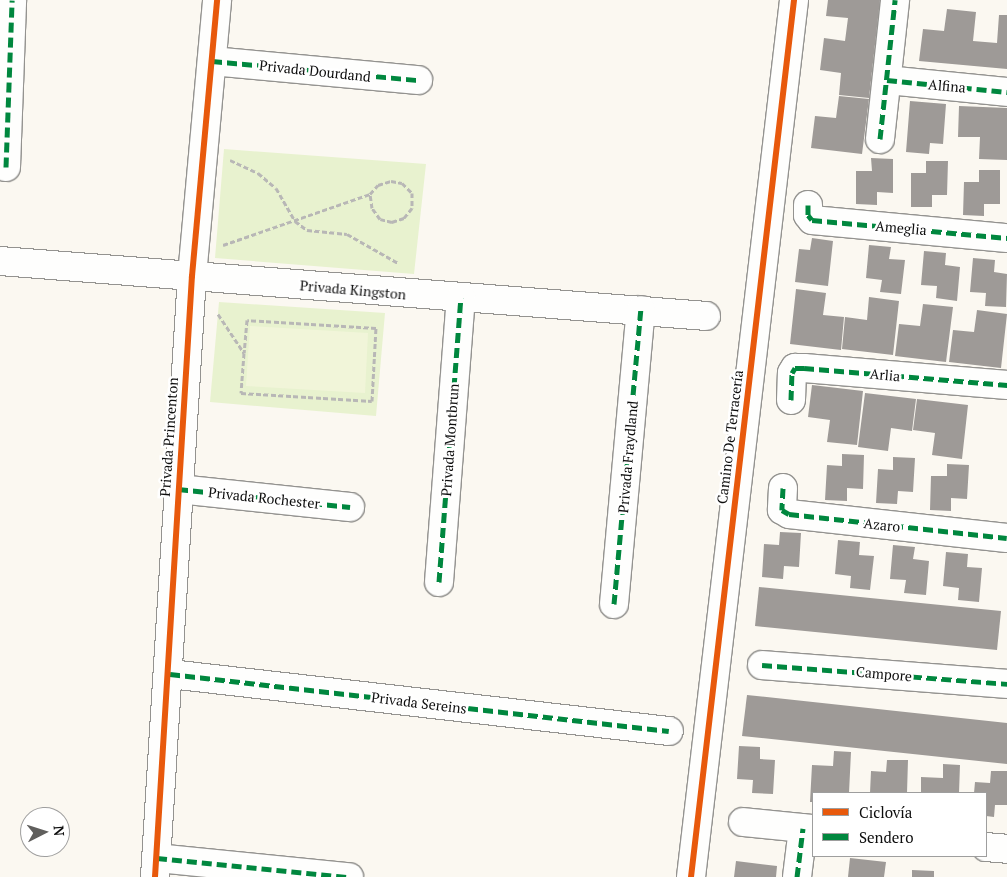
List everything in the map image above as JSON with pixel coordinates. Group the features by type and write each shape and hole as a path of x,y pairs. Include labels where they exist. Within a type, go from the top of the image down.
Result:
{"street":[{"path":"6,167 12,0"},
{"name":"Privada Princenton","path":"156,867 170,674 178,489 193,265 205,155 217,0"},
{"name":"Camino De Terracería","path":"691,877 794,0"},
{"path":"880,140 895,0"},
{"name":"Privada Dourdand","path":"212,60 418,80"},
{"name":"Alfina","path":"887,80 1007,92"},
{"name":"Ameglia","path":"808,205 808,216 812,220 1007,238"},
{"name":"Privada Kingston","path":"0,261 193,265 406,295 706,316"},
{"name":"Privada Montbrun","path":"439,582 461,298"},
{"name":"Privada Fraydland","path":"614,604 641,310"},
{"name":"Arlia","path":"791,400 792,373 795,368 1007,385"},
{"name":"Azaro","path":"783,488 782,510 789,514 1007,538"},
{"name":"Privada Rochester","path":"178,489 350,507"},
{"name":"Campore","path":"762,665 1007,684"},
{"name":"Privada Sereins","path":"170,674 669,731"},
{"path":"743,822 808,829 797,877"},
{"path":"987,846 1007,849"},
{"path":"156,867 349,877"}],"path":[{"path":"205,155 234,160 258,173 276,188 295,221 307,230 347,234 363,241 407,269 406,295"},
{"path":"244,353 247,320 376,328 372,401 241,393 244,353 193,265 295,221 370,194 384,183 402,183 412,194 412,208 404,218 392,222 380,218 372,208 370,194"}],"green space":[{"path":"224,149 426,164 414,274 215,258"},
{"path":"219,302 385,313 376,416 210,402"},
{"path":"250,326 368,333 365,393 246,386"}],"building":[{"path":"828,0 880,0 869,98 839,95 841,73 820,70 824,38 845,41 848,18 826,16"},
{"path":"947,9 976,12 973,41 997,43 999,15 1007,15 1007,69 919,61 923,29 944,31"},
{"path":"839,96 869,99 862,154 811,148 815,116 836,118"},
{"path":"910,101 946,104 943,144 930,143 929,154 906,152"},
{"path":"959,106 1007,108 1007,160 979,159 980,137 958,137"},
{"path":"871,158 893,159 893,193 877,192 877,205 856,204 856,171 872,171"},
{"path":"926,161 948,161 947,195 932,195 932,207 911,207 911,173 926,173"},
{"path":"979,170 1000,170 1000,204 984,204 984,216 963,215 964,182 979,182"},
{"path":"812,238 833,241 828,286 795,282 799,249 810,250"},
{"path":"869,245 891,247 889,259 905,260 901,294 880,292 882,280 866,278"},
{"path":"924,251 946,253 945,265 960,267 957,301 936,298 937,286 921,285"},
{"path":"973,258 995,260 994,272 1007,274 1006,307 985,306 986,293 970,292"},
{"path":"796,289 826,293 823,315 844,317 841,350 790,344"},
{"path":"869,297 899,301 893,355 842,349 845,317 867,320"},
{"path":"923,304 953,307 946,362 895,356 899,324 920,326"},
{"path":"977,310 1007,314 1001,368 949,362 953,330 974,332"},
{"path":"812,385 863,391 857,445 827,442 830,420 808,417"},
{"path":"865,393 916,399 912,431 891,428 888,451 858,447"},
{"path":"917,399 968,405 962,459 932,455 935,433 913,430"},
{"path":"842,454 864,455 863,489 847,488 847,501 825,500 827,465 842,466"},
{"path":"893,457 915,458 913,492 898,491 897,504 876,503 878,469 893,470"},
{"path":"947,464 969,465 967,499 951,498 951,511 930,510 931,476 947,476"},
{"path":"780,532 801,533 799,567 784,566 783,579 762,577 764,544 779,545"},
{"path":"838,540 860,542 859,555 874,556 870,590 850,588 851,576 835,574"},
{"path":"893,545 915,547 913,559 929,561 926,595 904,593 906,580 890,579"},
{"path":"946,552 968,554 967,567 982,568 979,602 958,600 959,588 943,586"},
{"path":"759,587 1001,611 997,650 755,626"},
{"path":"747,695 1007,723 1007,764 742,736"},
{"path":"739,746 760,747 760,759 775,760 773,794 752,793 753,780 737,779"},
{"path":"834,751 851,752 849,792 812,792 812,802 810,802 812,765 833,766"},
{"path":"887,760 908,760 907,792 870,792 871,771 886,772"},
{"path":"943,764 960,765 959,792 921,792 921,777 943,778"},
{"path":"991,771 1007,771 1007,805 995,805 994,817 987,816 987,792 974,792 975,782 990,783"},
{"path":"850,858 886,862 884,877 848,877"},
{"path":"736,861 777,866 776,877 734,877"},
{"path":"912,870 934,871 934,877 912,877"}],"marked path":[{"path":"6,167 12,0"},
{"path":"880,139 895,0"},
{"path":"212,61 418,80"},
{"path":"887,80 1007,92"},
{"path":"808,205 808,215 812,220 1007,238"},
{"path":"439,582 461,298"},
{"path":"614,604 641,310"},
{"path":"791,400 792,373 795,368 1007,385"},
{"path":"783,488 782,510 789,514 1007,538"},
{"path":"178,489 350,507"},
{"path":"762,665 1007,684"},
{"path":"170,674 669,731"},
{"path":"797,877 803,828"},
{"path":"157,858 349,877"}],"cycle path":[{"path":"155,877 192,276 217,0"},
{"path":"691,877 794,0"}]}
